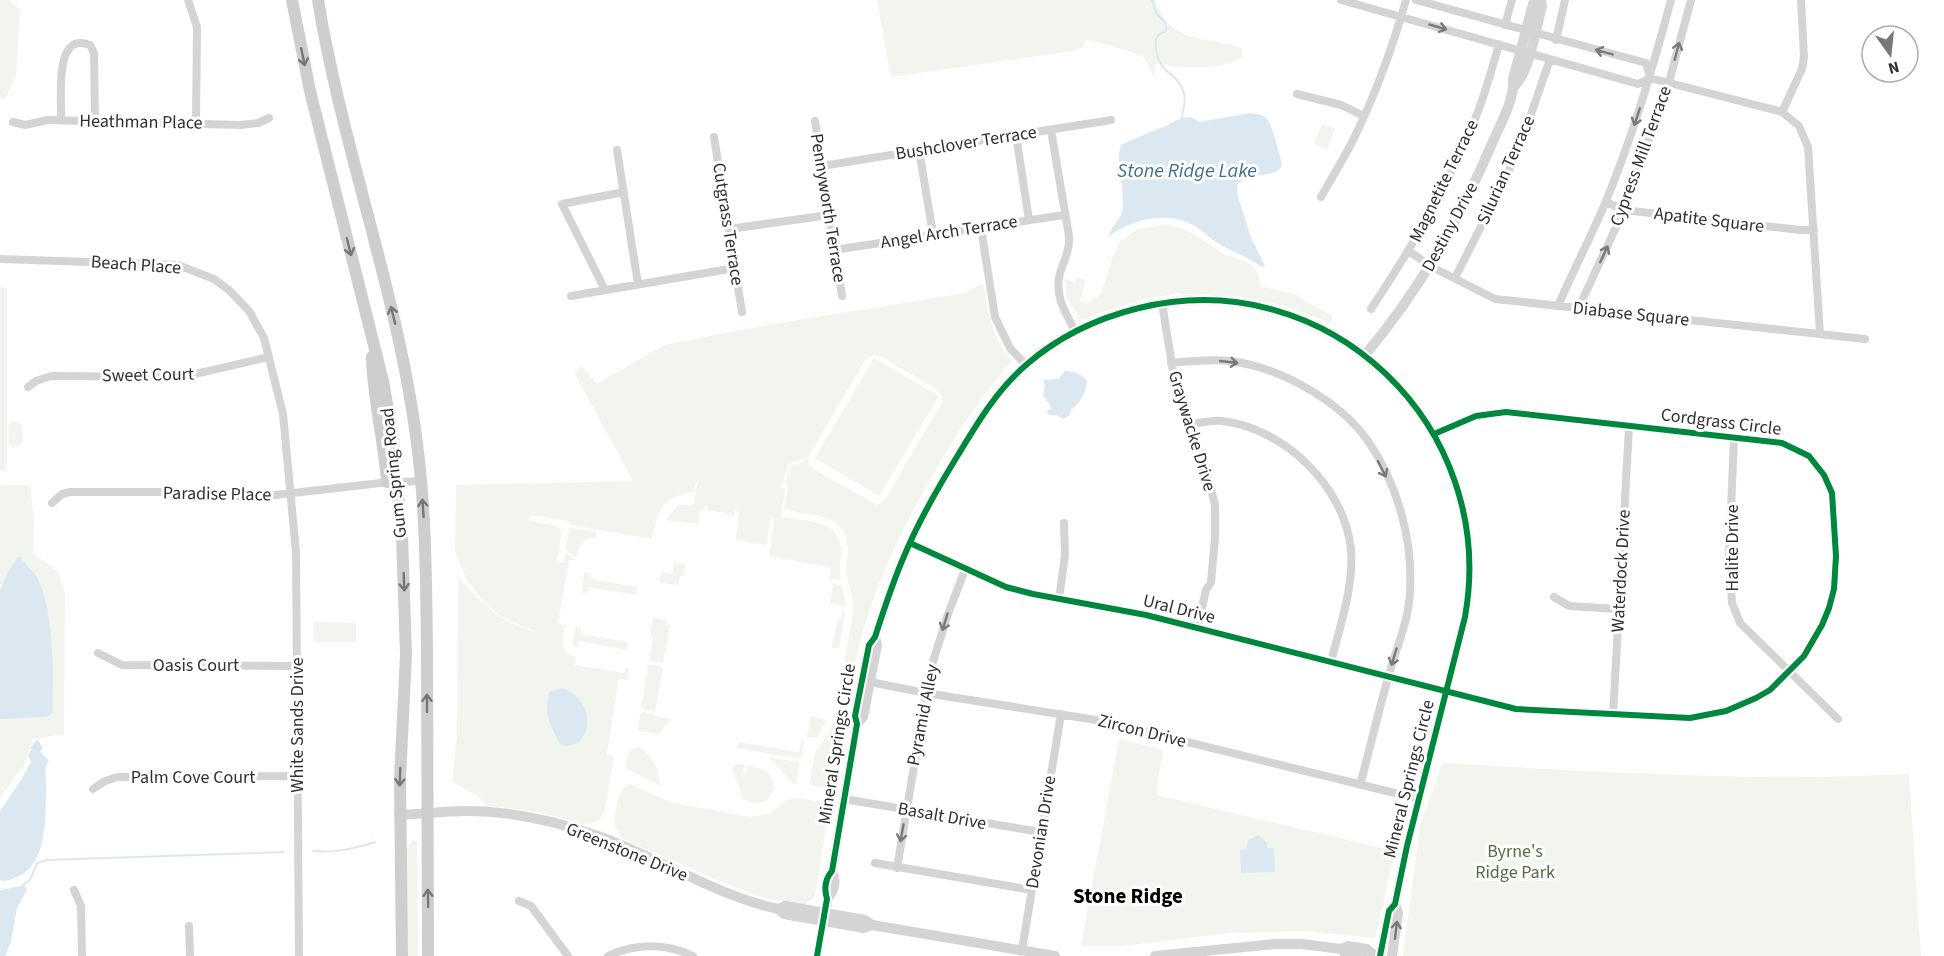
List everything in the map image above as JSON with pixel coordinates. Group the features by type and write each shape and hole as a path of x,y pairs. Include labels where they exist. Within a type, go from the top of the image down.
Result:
{"main road":[{"name":"Gum Spring Road","path":"292,0 310,90 371,335 393,438 392,482 406,655 399,815 402,956"},
{"name":"Gum Spring Road","path":"318,0 340,107 401,345 416,437 421,481 426,578 428,956"}],"street":[{"path":"188,0 197,27 196,122"},
{"path":"1341,0 1638,84 1650,78 1782,112 1799,126 1808,147 1820,334"},
{"path":"1321,197 1364,116 1406,0"},
{"path":"1416,0 1646,63 1650,78"},
{"path":"1505,25 1512,0"},
{"name":"Destiny Drive","path":"1365,355 1397,316 1452,229 1488,154 1514,87 1521,80 1530,32 1542,6 1538,0"},
{"path":"1556,40 1565,0"},
{"name":"Cypress Mill Terrace","path":"1558,306 1606,202 1650,78 1671,0"},
{"name":"Cypress Mill Terrace","path":"1579,307 1624,210 1669,82 1691,0"},
{"path":"1782,112 1802,69 1804,57 1801,0"},
{"path":"61,120 63,60 67,49 73,44 82,42 90,45 93,53 95,121"},
{"name":"Magnetite Terrace","path":"1371,309 1409,251 1448,179 1475,119 1499,44"},
{"name":"Silurian Terrace","path":"1455,278 1511,165 1550,59"},
{"path":"1297,94 1341,105 1364,116"},
{"name":"Heathman Place","path":"13,122 25,125 43,120 61,120 241,125 258,123 269,118"},
{"name":"Bushclover Terrace","path":"822,166 1111,120"},
{"name":"Pennyworth Terrace","path":"815,121 842,296"},
{"path":"1051,130 1068,228 1069,248 1059,279 1058,290 1060,301 1075,331"},
{"path":"1016,135 1029,220"},
{"name":"Cutgrass Terrace","path":"714,137 742,312"},
{"path":"617,150 638,284"},
{"path":"919,150 933,234"},
{"path":"604,290 562,204 624,192"},
{"name":"Apatite Square","path":"1606,202 1624,210 1814,230"},
{"path":"729,229 829,214"},
{"name":"Angel Arch Terrace","path":"834,250 1064,215"},
{"path":"981,228 995,317 1010,348 1026,365"},
{"name":"Diabase Square","path":"1409,251 1430,267 1495,299 1865,339"},
{"name":"Beach Place","path":"0,259 164,264 190,268 214,279 229,290 242,303 260,329 269,357 283,414 291,494"},
{"path":"571,296 735,268"},
{"name":"Mineral Springs Circle","path":"824,917 827,899 833,892 835,878 832,871 857,724 863,717 865,681 878,645 875,637 910,543 982,415 1002,389 1026,365 1075,331 1109,316 1162,303 1196,300 1226,301 1266,307 1307,321 1340,338 1365,355 1406,394 1434,434 1445,456 1465,519 1469,551 1467,604 1395,904 1389,911 1372,956"},
{"name":"Graywacke Drive","path":"1162,303 1177,390 1205,466 1215,505 1211,582 1206,590 1197,629"},
{"name":"Sweet Court","path":"28,387 36,381 51,376 168,378 195,376 269,357"},
{"path":"1171,363 1230,361 1287,377 1315,393 1342,414 1367,441 1385,473 1398,503 1410,557 1410,594 1404,626 1388,676 1360,785"},
{"name":"Cordgrass Circle","path":"1434,434 1476,416 1506,412 1782,443 1809,456 1824,475 1832,493 1836,556 1834,589 1822,626 1804,656 1770,690 1726,711 1707,716 1668,718 1516,709 1447,692"},
{"path":"1190,424 1221,421 1242,425 1283,443 1304,459 1334,499 1344,520 1351,548 1350,582 1331,662"},
{"name":"Waterdock Drive","path":"1613,715 1629,427"},
{"name":"Halite Drive","path":"1734,437 1729,559 1732,603 1740,623 1757,642 1791,671 1838,718"},
{"name":"Paradise Place","path":"52,503 62,494 82,491 202,493 257,497 392,482 421,481"},
{"name":"White Sands Drive","path":"291,494 296,552 299,956"},
{"path":"1059,599 1065,555 1064,523"},
{"name":"Ural Drive","path":"910,543 1006,586 1032,594 1146,615 1447,692"},
{"name":"Pyramid Alley","path":"897,868 930,671 966,567"},
{"path":"1554,597 1569,606 1618,609"},
{"name":"Oasis Court","path":"98,653 122,665 296,666"},
{"name":"Zircon Drive","path":"865,681 1102,721 1419,799"},
{"name":"Devonian Drive","path":"1022,950 1061,714"},
{"name":"Palm Cove Court","path":"93,789 117,777 297,776"},
{"name":"Basalt Drive","path":"844,799 1040,832"},
{"name":"Greenstone Drive","path":"399,815 467,811 497,813 549,822 602,837 716,888 778,909 784,914 865,920 872,926 1055,956"},
{"path":"875,863 1032,890"},
{"path":"74,890 81,906 82,956"},
{"path":"519,901 531,906 568,956"},
{"name":"Mineral Springs Circle","path":"1392,956 1398,913 1395,904"},
{"path":"817,956 824,917"},
{"path":"189,926 190,956"},
{"path":"1155,956 1274,944 1302,944 1341,949 1346,954 1386,956"},
{"path":"608,956 644,946 672,949 693,956"}],"green space":[{"path":"0,0 9,0 20,10 16,75 5,99 0,98"},
{"path":"877,0 1155,0 1170,25 1180,32 1242,48 1242,57 1210,67 1155,64 1154,77 1143,56 1086,40 1084,47 1073,51 891,77"},
{"path":"1322,124 1335,129 1327,149 1314,144"},
{"path":"1164,225 1188,231 1224,254 1248,263 1255,268 1261,286 1297,295 1332,315 1333,320 1330,324 1293,309 1257,300 1176,292 1114,308 1085,319 1077,319 1078,316 1066,296 1065,279 1075,282 1077,278 1086,280 1080,300 1086,304 1101,294 1120,242 1137,229"},
{"path":"983,283 989,315 996,335 1006,353 1013,360 983,397 947,450 916,505 885,568 857,653 833,782 824,786 809,785 815,753 830,731 835,718 853,601 846,571 848,548 846,536 841,527 824,517 784,508 788,486 785,484 790,467 804,462 804,459 789,463 782,484 780,484 780,487 785,488 781,518 818,523 833,531 841,547 841,580 829,579 831,567 769,556 775,518 771,517 766,545 736,540 739,511 735,511 734,516 726,515 726,513 706,510 705,505 705,510 700,509 698,524 666,520 677,506 694,504 698,478 694,491 669,500 661,509 652,539 571,525 568,521 530,515 529,521 556,526 561,533 557,562 564,563 566,552 575,560 569,560 558,623 565,626 564,649 576,658 575,665 624,673 626,667 629,668 627,680 619,679 618,682 607,754 614,757 604,812 600,819 582,824 535,811 488,806 475,794 452,782 457,735 458,576 493,612 512,624 537,632 500,616 481,599 467,580 455,551 456,485 633,481 575,374 581,365 597,384 664,345 768,325 965,293","holes":["875,355 938,390 942,402 886,498 877,505 813,469 809,465 808,457 866,359"]},
{"path":"0,287 7,288 7,471 0,471"},
{"path":"874,358 939,396 879,496 815,458"},
{"path":"16,421 22,425 23,443 14,446 9,444 8,425"},
{"path":"0,485 30,485 34,519 33,554 58,571 65,593 64,734 33,739 24,765 0,798"},
{"path":"570,528 597,532 596,538 587,539 582,544 576,558 566,549"},
{"path":"674,563 685,565 679,584 661,583 659,580 661,573 672,574"},
{"path":"584,572 590,573 590,579 637,587 636,595 589,587 587,593 582,593"},
{"path":"833,583 842,586 846,606 830,604"},
{"path":"843,610 845,612 839,648 832,648 837,621 841,621"},
{"path":"653,618 667,620 666,625 670,625 663,663 649,659 653,639 650,632"},
{"path":"313,622 356,623 356,642 314,642"},
{"path":"576,626 581,628 581,634 628,642 627,650 579,641 578,647 575,648 572,643"},
{"path":"650,665 663,668 655,711 641,707"},
{"path":"642,712 672,719 658,734 639,731"},
{"path":"811,716 827,720 817,738 807,737"},
{"path":"802,739 804,740 801,759 736,748 739,742 799,752"},
{"path":"1119,739 1163,750 1156,795 1395,851 1375,938 1304,931 1229,933 1123,946 1081,946"},
{"path":"637,747 651,757 659,775 660,786 626,768 625,764 630,751"},
{"path":"766,757 800,762 796,785 775,763"},
{"name":"Byrne's Ridge Park","path":"1442,763 1617,773 1734,776 1909,774 1921,956 1403,956 1420,827"},
{"path":"735,764 745,765 742,771 744,774 747,773 747,766 762,769 769,774 774,788 768,800 755,804 743,799 732,768"},
{"path":"630,784 670,802 749,817 769,814 787,800 794,798 819,801 829,809 815,896 812,900 807,901 807,906 766,898 736,888 621,838 619,830 615,828 616,810 622,791"},
{"path":"414,839 417,842 418,956 408,956 404,854"}],"water":[{"name":"Stone Ridge Lake","path":"1251,113 1262,115 1268,120 1282,163 1281,168 1276,171 1248,178 1237,185 1237,193 1250,235 1265,266 1261,267 1221,245 1192,224 1177,219 1145,220 1125,226 1108,237 1122,212 1123,196 1119,162 1121,145 1182,118 1191,117 1199,122"},
{"path":"1065,371 1078,373 1087,381 1082,398 1070,411 1070,415 1063,419 1047,413 1052,408 1043,395 1045,385 1043,380 1058,379"},
{"path":"18,557 21,557 36,576 48,610 52,645 53,713 47,717 0,719 0,591 8,572"},
{"path":"562,688 577,697 584,707 587,718 586,730 579,743 569,746 561,745 551,726 548,713 549,692"},
{"path":"37,739 43,748 40,751 49,761 45,770 45,815 41,845 29,869 17,877 2,881 0,880 0,811 31,762 28,755"},
{"path":"1258,835 1267,842 1267,848 1274,848 1275,872 1241,873 1240,850 1247,849 1248,840"},
{"path":"25,886 27,890 17,908 11,942 5,956 0,956 0,890"}],"waterway":[{"path":"1152,0 1156,12 1166,25 1166,31 1156,39 1158,57 1160,63 1176,79 1183,90 1185,101 1182,118"},
{"path":"313,851 344,850 375,842"},
{"path":"21,887 30,880 37,863 47,860 284,852"}],"cycle path":[{"path":"817,956 827,899 826,884 832,871 857,724 855,716 869,645 875,637 911,541 951,467 981,419 1006,385 1026,365 1051,346 1094,323 1124,312 1139,308 1209,300 1274,310 1334,335 1386,374 1427,423 1455,482 1469,547 1465,617 1407,846 1395,904 1389,911 1380,956"},
{"path":"910,543 1006,587 1146,615 1516,709 1690,718 1726,711 1770,690 1804,656 1822,625 1834,589 1836,556 1832,493 1824,475 1809,456 1782,443 1506,412 1476,416 1434,434"}],"district":[{"name":"Stone Ridge","path":"1128,896"}]}
